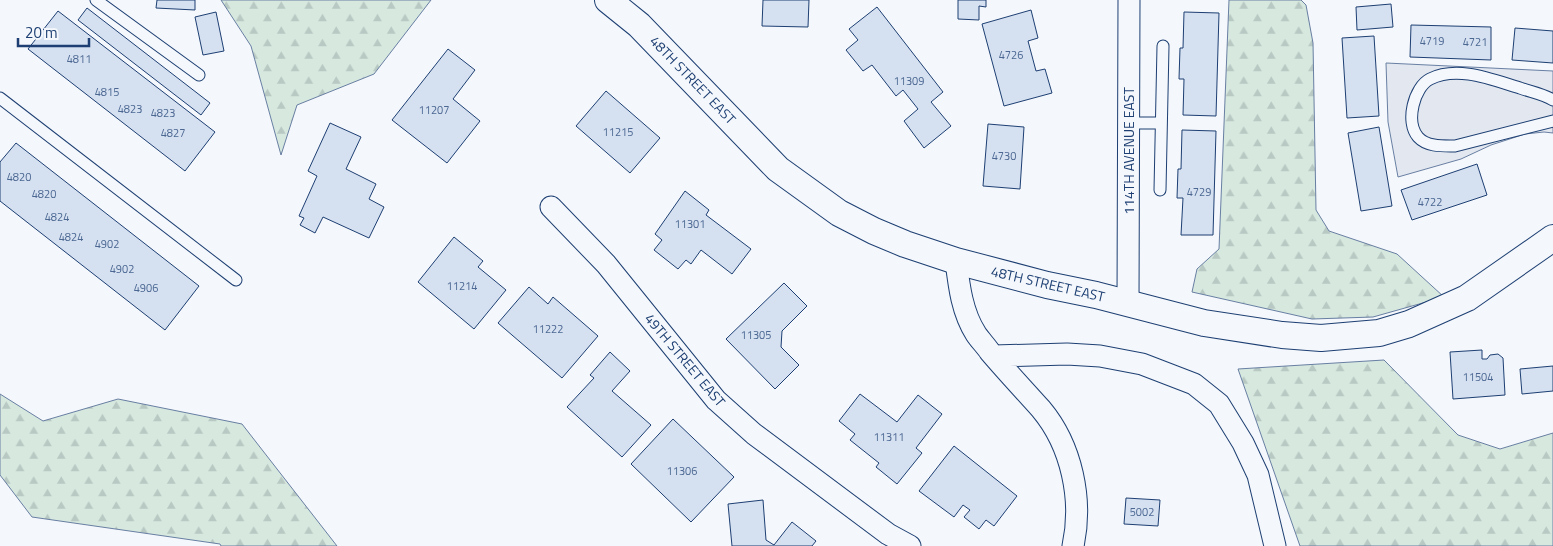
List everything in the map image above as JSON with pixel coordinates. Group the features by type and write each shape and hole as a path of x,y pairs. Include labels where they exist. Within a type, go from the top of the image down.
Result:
{"street":[{"name":"48TH STREET EAST","path":"608,0 639,25 778,169 839,213 874,231 956,261 1047,285 1128,303 1204,323 1282,335 1321,338 1379,333 1409,324 1467,298 1553,238"},
{"name":"114TH AVENUE EAST","path":"1128,303 1129,0"},
{"name":"49TH STREET EAST","path":"551,207 606,264 716,400 754,434 888,534 910,546"},
{"path":"956,261 960,292 968,318 976,335 1042,410 1057,432 1072,470 1075,490 1077,514 1073,546"},
{"path":"994,356 1066,354 1100,356 1142,364 1194,384 1218,404 1243,443 1258,475 1275,546"}],"lane":[{"path":"96,0 199,75"},
{"path":"1160,190 1163,46"},
{"path":"1553,100 1485,77 1459,74 1443,75 1429,80 1420,87 1414,100 1412,115 1413,127 1418,137 1438,146 1455,146 1553,120"},
{"path":"0,98 236,280"},
{"path":"1129,123 1161,123"}],"green space":[{"path":"221,0 431,0 374,74 297,105 281,155 251,46"},
{"path":"1229,0 1301,0 1306,5 1313,43 1316,210 1329,231 1397,254 1444,297 1373,317 1312,319 1192,292 1197,269 1219,249"},
{"path":"1384,360 1458,435 1500,449 1553,433 1553,546 1300,546 1238,369"},
{"path":"0,394 43,421 118,399 242,424 337,546 221,546 220,544 32,517 0,475"}],"shaded area":[{"path":"1386,63 1553,71 1553,133 1525,134 1491,145 1461,159 1398,177 1388,122"}],"building":[{"path":"157,0 195,0 195,10 156,8"},
{"path":"763,0 809,0 808,27 762,26"},
{"path":"958,0 986,0 986,7 979,6 979,20 958,19"},
{"path":"1391,4 1393,27 1357,30 1356,7"},
{"path":"877,7 943,92 931,102 951,126 924,148 904,121 918,109 903,90 896,96 872,65 863,71 846,50 858,40 849,29"},
{"path":"87,8 210,103 201,115 78,20"},
{"path":"1031,10 1038,38 1028,41 1036,71 1045,69 1052,93 1004,106 982,24"},
{"path":"58,11 215,132 185,171 28,49"},
{"path":"216,12 224,51 203,55 195,17"},
{"path":"1184,12 1219,13 1216,116 1183,115 1184,79 1179,79 1180,48 1183,48"},
{"path":"1411,25 1491,27 1491,60 1410,57"},
{"path":"1515,28 1553,31 1553,63 1512,60"},
{"path":"1374,36 1379,116 1347,118 1342,38"},
{"path":"448,49 475,70 453,99 480,121 447,163 392,120"},
{"path":"606,91 660,138 630,173 576,126"},
{"path":"330,123 361,137 346,169 376,184 369,199 384,207 369,238 323,217 315,233 300,225 304,218 299,216 317,176 308,171"},
{"path":"988,124 1024,127 1020,189 983,186"},
{"path":"1379,127 1392,206 1361,211 1348,133"},
{"path":"1182,130 1216,131 1213,235 1181,235 1183,198 1177,198 1178,169 1181,169"},
{"path":"16,143 199,286 165,330 0,201 0,162"},
{"path":"1477,164 1487,195 1412,220 1401,190"},
{"path":"685,191 709,210 706,215 751,249 732,274 701,250 691,264 686,260 678,269 654,250 662,240 655,234"},
{"path":"454,237 483,261 478,267 506,290 474,329 418,282"},
{"path":"784,283 807,306 782,331 781,347 799,365 775,389 726,339"},
{"path":"529,287 548,304 553,297 598,336 562,378 498,323"},
{"path":"1482,350 1482,359 1498,354 1503,358 1505,395 1453,399 1450,352"},
{"path":"610,352 630,371 612,391 651,425 622,457 567,407 594,378 590,375"},
{"path":"1553,366 1553,391 1522,394 1520,369"},
{"path":"860,394 897,422 918,395 942,414 916,448 922,453 897,484 876,467 879,463 850,440 855,434 839,421"},
{"path":"673,419 734,477 691,522 631,464"},
{"path":"954,446 1017,496 994,526 986,520 979,529 964,517 970,510 963,505 954,517 919,491"},
{"path":"1126,498 1160,500 1158,526 1124,524"},
{"path":"763,500 766,540 774,545 792,522 816,541 812,546 732,546 728,504"}]}
